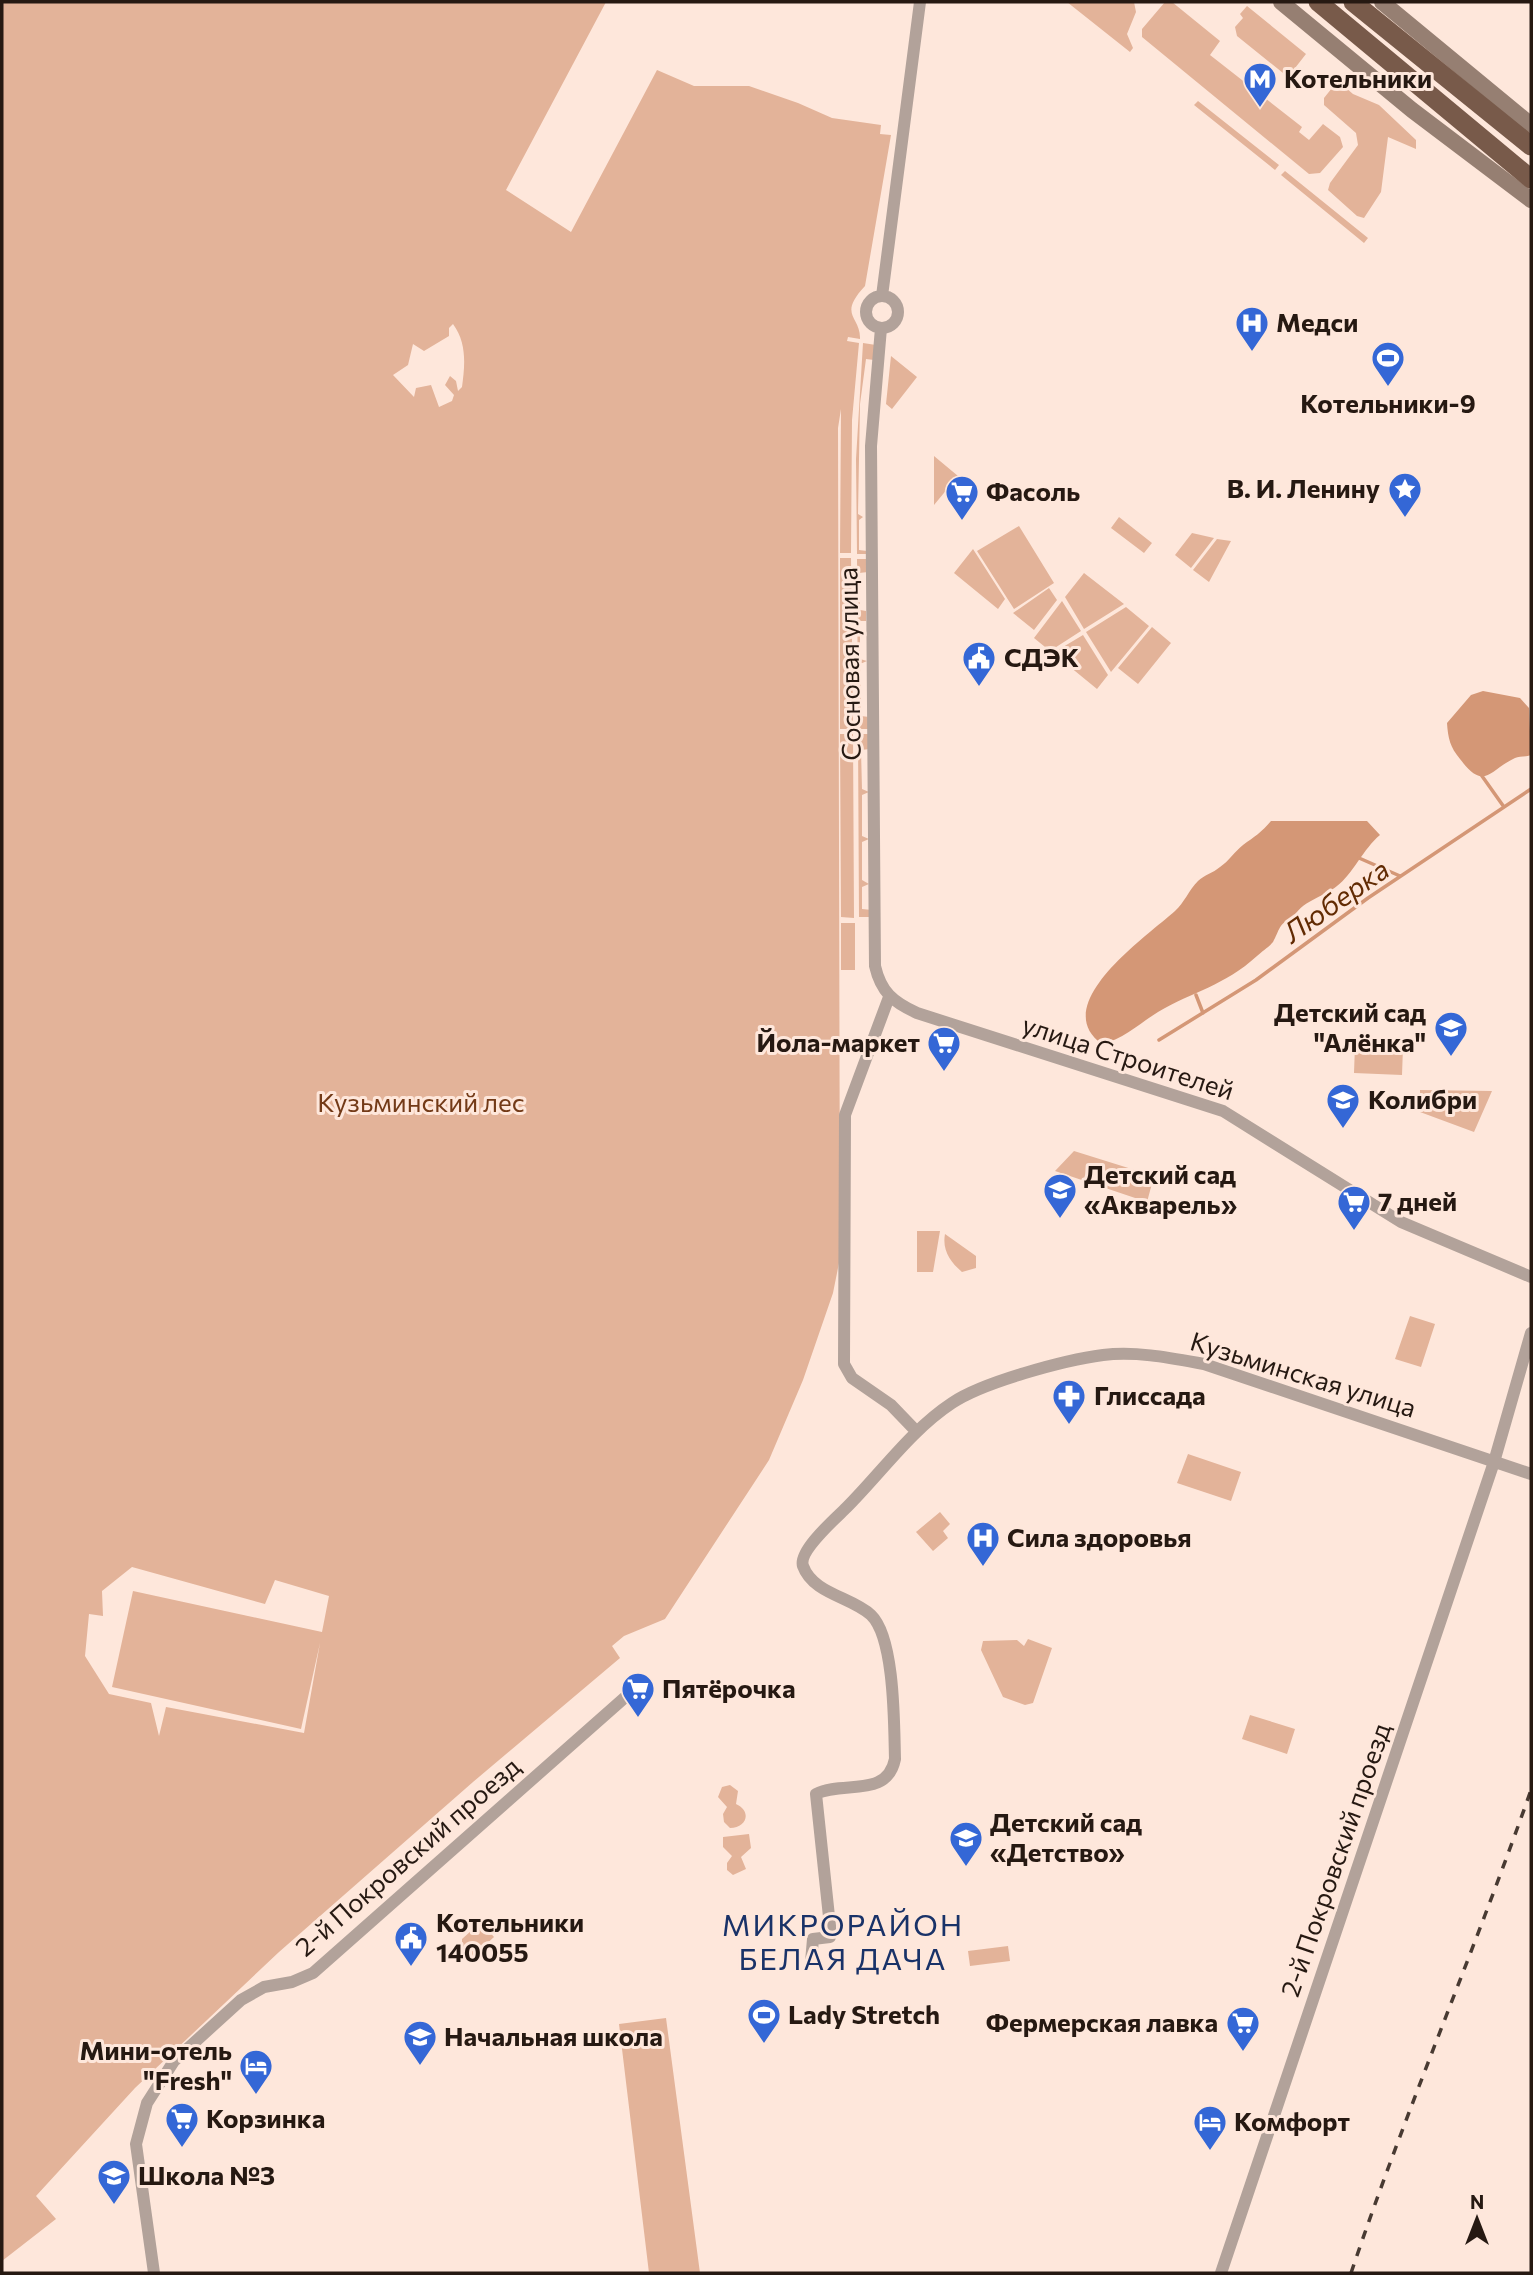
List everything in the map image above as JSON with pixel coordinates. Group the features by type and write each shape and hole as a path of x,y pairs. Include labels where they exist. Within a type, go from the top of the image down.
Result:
{"highway":[{"path":"1318,2 1531,179"},
{"path":"1353,2 1531,146"}],"main road":[{"path":"1281,2 1412,110 1531,200"},
{"path":"1382,2 1531,125"}],"street":[{"name":"Сосновая улица","path":"882,296 920,2"},
{"name":"Сосновая улица","path":"882,296 893,300 898,314 891,325 881,328 870,322 867,309 871,300 882,296"},
{"name":"Сосновая улица","path":"881,328 871,446 875,966 879,983 889,997"},
{"name":"улица Строителей","path":"889,997 917,1013 1235,1116 1401,1222 1531,1277"},
{"path":"889,997 845,1115 844,1364 852,1378 891,1405 916,1432"},
{"name":"2-й Покровский проезд","path":"1221,2273 1494,1462 1531,1333"},
{"name":"Кузьминская улица","path":"811,1962 813,1939 830,1937 816,1794 825,1790 876,1785 888,1776 895,1759 887,1648 880,1627 865,1610 817,1583 803,1566 806,1552 916,1432 953,1402 999,1382 1102,1355 1148,1355 1204,1364 1531,1474"},
{"name":"2-й Покровский проезд","path":"154,2273 136,2136 147,2103 174,2061 248,1995 313,1973 639,1685"}],"green space":[{"name":"Кузьминский лес","path":"2,2 606,2 506,190 571,232 657,70 694,86 749,86 832,118 881,125 880,134 891,135 865,286 851,310 860,339 848,337 847,341 859,343 852,420 851,553 840,553 841,409 838,428 840,1258 833,1293 803,1380 769,1460 665,1619 624,1636 612,1646 620,1658 279,1952 135,2088 36,2196 56,2219 2,2261","holes":["453,324 463,346 462,387 458,391 456,381 450,376 445,385 454,395 452,401 439,407 431,385 416,388 414,397 393,375 408,365 413,344 424,351 449,336 449,328","132,1567 265,1604 275,1580 329,1596 322,1632 133,1591 112,1687 301,1729 320,1643 304,1733 166,1707 159,1736 151,1703 109,1694 85,1656 89,1614 103,1616 102,1591"]},
{"path":"1067,2 1134,2 1136,12 1127,34 1133,48 1130,52"},
{"path":"1165,2 1172,2 1220,41 1210,55 1302,127 1299,132 1309,140 1323,124 1340,137 1343,147 1320,173 1309,174 1142,37 1142,29"},
{"path":"1247,6 1306,54 1288,77 1237,36 1235,27 1243,18 1240,14"},
{"path":"1331,75 1353,94 1379,105 1416,140 1416,149 1388,137 1381,192 1364,218 1357,216 1328,190 1330,183 1358,145 1356,133 1324,105 1324,98 1332,88 1325,82"},
{"path":"1198,101 1279,165 1275,170 1194,105"},
{"path":"1285,171 1368,238 1364,243 1281,175"},
{"path":"863,343 876,345 874,360 866,359 860,404 858,514 863,517 859,520 859,550 867,551 867,554 857,554 856,459"},
{"path":"891,356 917,377 892,409 886,404"},
{"path":"934,456 958,476 934,505"},
{"path":"1119,517 1152,543 1144,553 1111,528"},
{"path":"1019,526 1054,583 1014,609 977,551"},
{"path":"1192,533 1214,538 1191,568 1175,555"},
{"path":"1217,539 1231,541 1209,582 1193,570"},
{"path":"973,549 1005,599 998,609 954,573"},
{"path":"840,558 851,558 853,729 840,729"},
{"path":"857,559 868,559 868,572 859,573 860,610 866,611 866,621 860,621 860,659 867,661 860,664 861,716 869,717 869,729 858,729"},
{"path":"1084,573 1124,604 1084,629 1065,597"},
{"path":"1049,588 1057,600 1034,630 1013,613"},
{"path":"1062,601 1081,631 1050,651 1034,638"},
{"path":"1126,607 1149,626 1111,672 1086,632"},
{"path":"1152,627 1171,643 1138,684 1118,668"},
{"path":"1083,635 1108,675 1097,689 1053,653"},
{"path":"840,734 853,734 854,918 841,917"},
{"path":"858,734 870,734 870,749 861,750 862,789 869,792 862,795 862,836 869,839 862,842 862,880 869,884 862,887 862,909 872,910 872,917 859,917"},
{"path":"841,923 855,923 855,970 841,970"},
{"path":"1355,1045 1403,1047 1402,1075 1354,1073"},
{"path":"1420,1090 1492,1091 1474,1132 1420,1112"},
{"path":"1074,1151 1154,1176 1147,1202 1055,1171"},
{"path":"917,1231 940,1231 933,1272 917,1272"},
{"path":"945,1234 976,1256 976,1268 962,1272 954,1264 946,1250"},
{"path":"1410,1316 1435,1324 1421,1367 1395,1359"},
{"path":"1188,1454 1241,1472 1231,1501 1177,1483"},
{"path":"940,1512 950,1524 943,1531 948,1538 933,1551 916,1532"},
{"path":"1028,1639 1052,1648 1033,1703 1025,1705 1003,1697 981,1650 983,1641 1017,1640 1024,1646"},
{"path":"1250,1715 1295,1729 1287,1754 1242,1739"},
{"path":"730,1785 738,1791 736,1804 746,1815 744,1822 730,1828 724,1822 723,1814 727,1807 718,1797 722,1787"},
{"path":"749,1834 751,1848 741,1857 746,1869 733,1875 727,1870 727,1863 732,1856 723,1847 723,1837"},
{"path":"481,1922 494,1937 472,1957 462,1946 462,1939"},
{"path":"1008,1946 1010,1961 970,1966 968,1951"},
{"path":"666,2018 700,2273 649,2273 619,2024"}],"shaded area":[{"path":"1483,691 1520,698 1529,708 1531,755 1515,758 1482,776 1468,769 1454,750 1447,723 1471,695"},
{"path":"1271,821 1367,821 1380,835 1342,881 1301,908 1293,919 1282,925 1273,942 1245,966 1158,1012 1125,1035 1102,1044 1088,1028 1086,1010 1094,991 1107,972 1178,908 1198,881 1223,865"}],"waterway":[{"path":"1482,776 1504,807"},
{"name":"Люберка","path":"1159,1040 1256,980 1368,898 1531,789"},
{"path":"1359,858 1400,876"},
{"path":"1196,995 1203,1013"}],"railway":[{"path":"1351,2273 1531,1790"}],"place":[{"name":"Котельники","path":"1260,109"},
{"name":"Медси","path":"1252,353"},
{"name":"Котельники-9","path":"1388,388"},
{"name":"В. И. Ленину","path":"1405,519"},
{"name":"Фасоль","path":"962,522"},
{"name":"СДЭК","path":"979,688"},
{"name":"Детский сад \"Алёнка\"","path":"1451,1058"},
{"name":"Йола-маркет","path":"944,1073"},
{"name":"Колибри","path":"1343,1130"},
{"name":"Детский сад «Акварель»","path":"1060,1220"},
{"name":"7 дней","path":"1354,1232"},
{"name":"Глиссада","path":"1069,1426"},
{"name":"Сила здоровья","path":"983,1568"},
{"name":"Пятёрочка","path":"638,1719"},
{"name":"Детский сад «Детство»","path":"966,1868"},
{"name":"Котельники 140055","path":"411,1968"},
{"name":"Lady Stretch","path":"764,2045"},
{"name":"Фермерская лавка","path":"1243,2053"},
{"name":"Начальная школа","path":"420,2067"},
{"name":"Мини-отель \"Fresh\"","path":"256,2096"},
{"name":"Корзинка","path":"182,2149"},
{"name":"Комфорт","path":"1210,2152"},
{"name":"Школа №3","path":"114,2206"}],"district":[{"name":"МИКРОРАЙОН БЕЛАЯ ДАЧА","path":"843,1944"}]}
